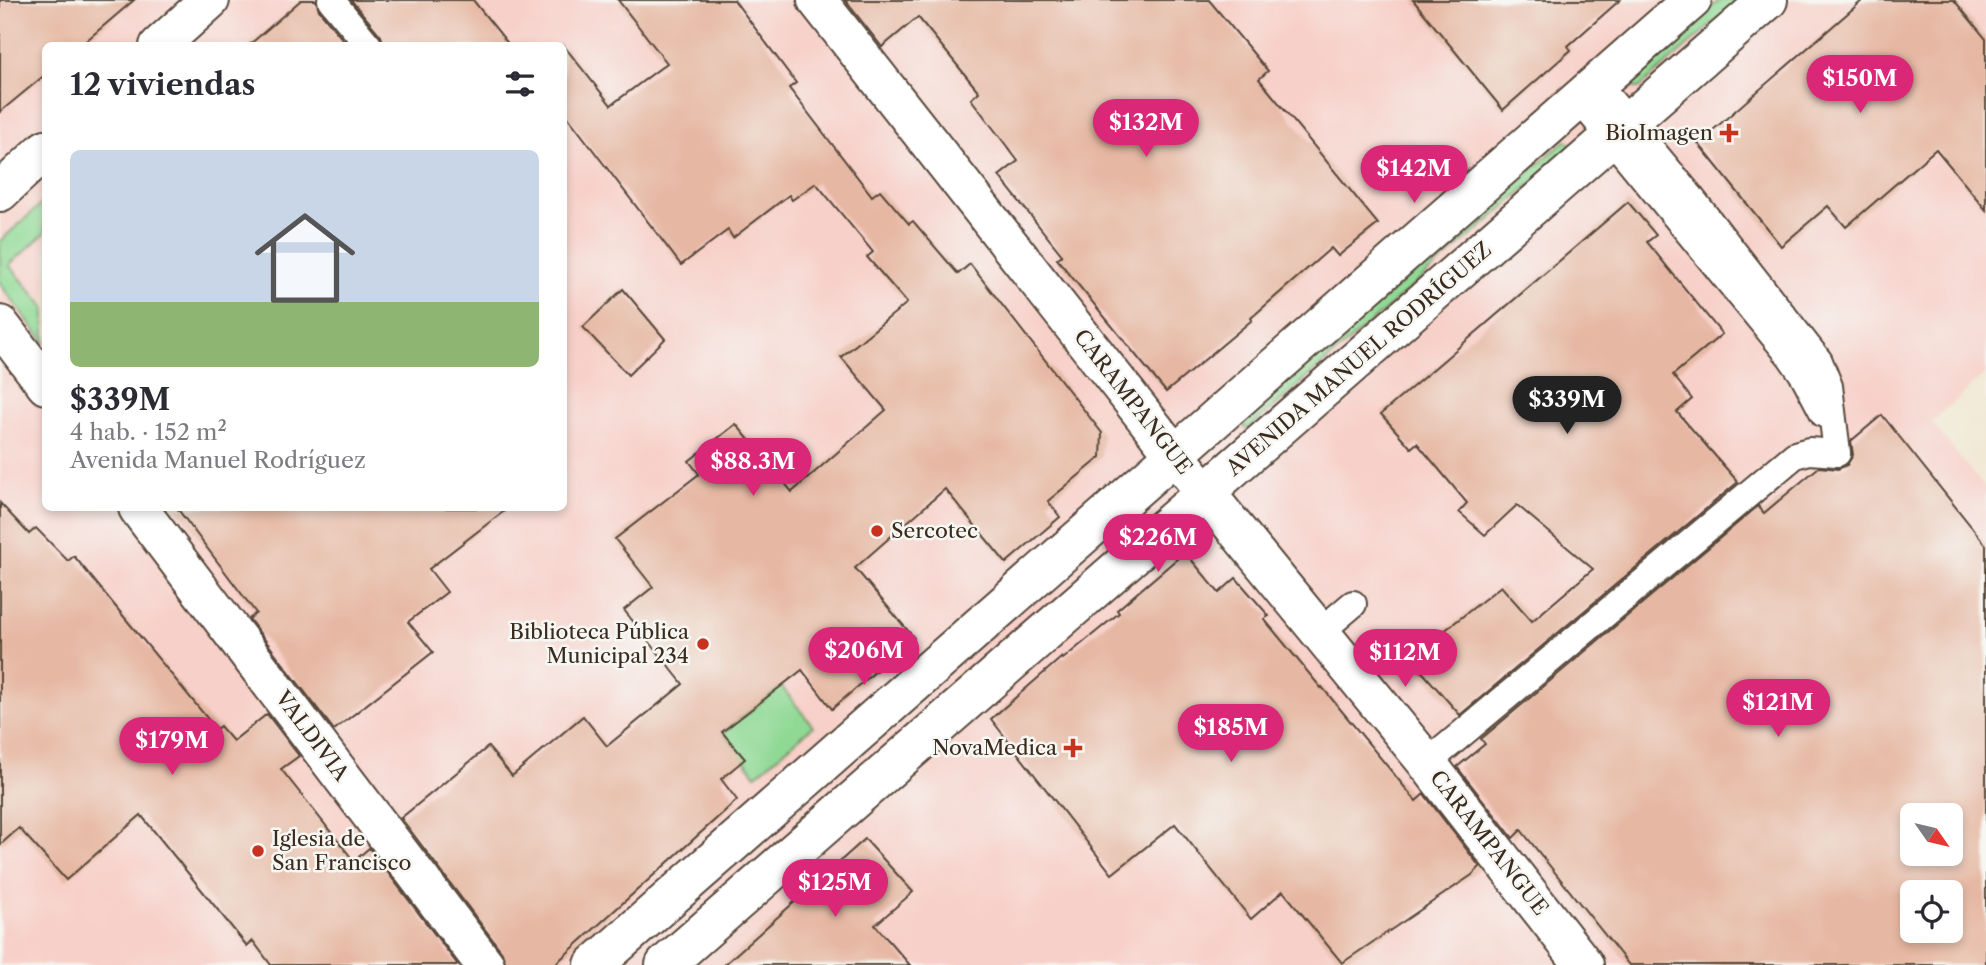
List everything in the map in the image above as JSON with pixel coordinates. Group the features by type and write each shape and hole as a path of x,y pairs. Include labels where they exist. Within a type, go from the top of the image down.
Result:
{"main road":[{"path":"163,42 210,0"},
{"name":"CARAMPANGUE","path":"817,0 1174,454 1427,763 1584,965"},
{"path":"594,965 1692,0"},
{"name":"AVENIDA MANUEL RODRÍGUEZ","path":"665,965 1768,0"},
{"path":"0,191 42,153"},
{"path":"0,325 42,380"},
{"name":"VALDIVIA","path":"140,511 355,775 485,965"}],"lane":[{"path":"331,0 366,42"},
{"path":"1427,763 1795,455 1810,452 1837,453 1824,413 1804,376 1588,92"},
{"path":"1320,632 1353,604"}],"shaded area":[{"path":"0,0 1986,0 1986,374 1931,422 1986,489 1986,965 0,965"}],"green space":[{"path":"1720,0 1740,0 1639,88 1631,88 1631,78"},
{"path":"1566,140 1572,145 1570,150 1248,429 1245,428 1245,419"},
{"path":"42,204 42,236 9,265 42,304 42,339 0,284 0,241"},
{"path":"781,686 813,726 756,775 723,733"}],"building":[{"path":"0,0 134,0 85,42 42,42 42,77 0,112"},
{"path":"301,0 316,0 319,10 345,42 253,42"},
{"path":"351,0 473,0 507,42 383,42 381,36"},
{"path":"618,0 734,0 796,83 789,88 872,196 880,190 909,224 913,221 958,274 970,264 1102,433 1101,457 1048,501 1060,517 1006,563 945,489 855,568 914,638 832,709 802,670 722,732 745,759 721,779 737,800 554,965 506,965 502,952 401,818 488,747 512,776 583,716 607,746 683,684 624,610 653,587 615,539 699,474 689,461 736,424 792,492 886,410 841,357 907,303 867,257 873,252 816,183 792,200 789,195 733,238 728,230 681,265 567,116 567,50 611,105 667,63"},
{"path":"845,0 1209,0 1268,71 1259,79 1378,224 1338,256 1331,248 1251,318 1252,320 1166,392 1057,259 1062,255 999,176 1018,161 971,99 979,92 918,17 882,47"},
{"path":"1413,0 1620,0 1568,46 1571,50 1503,110"},
{"path":"1863,0 1954,0 1986,39 1986,210 1936,149 1846,227 1828,206 1781,246 1698,143"},
{"path":"1628,202 1656,235 1647,242 1722,334 1673,375 1692,399 1677,412 1738,482 1460,715 1410,658 1501,586 1532,621 1593,569 1517,505 1485,535 1459,512 1467,503 1417,443 1411,448 1381,414"},
{"path":"623,289 665,339 628,375 583,327"},
{"path":"1882,415 1986,545 1986,965 1629,965 1521,830 1513,838 1457,767 1485,744 1481,739 1758,506 1764,513 1819,467 1838,469 1847,465 1853,455 1851,441"},
{"path":"0,503 29,534 36,528 68,561 74,556 216,729 220,726 233,741 267,714 299,756 281,769 354,861 369,848 458,965 271,965 253,941 247,946 141,815 66,880 19,828 0,845"},
{"path":"179,511 504,511 429,569 447,592 408,622 433,652 334,730 249,619 256,613"},
{"path":"1185,552 1219,593 1236,578 1269,616 1264,619 1416,801 1424,794 1480,867 1342,963 1283,891 1251,919 1175,824 1112,874 991,719 1062,657 1063,659 1119,613 1117,610"},
{"path":"865,839 913,892 875,925 910,965 724,965"}],"place":[{"name":"BioImagen","path":"1729,133"},
{"name":"Sercotec","path":"877,531"},
{"name":"Biblioteca Pública Municipal 234","path":"703,644"},
{"name":"NovaMedica","path":"1073,748"},
{"name":"Iglesia de San Francisco","path":"258,851"}]}
